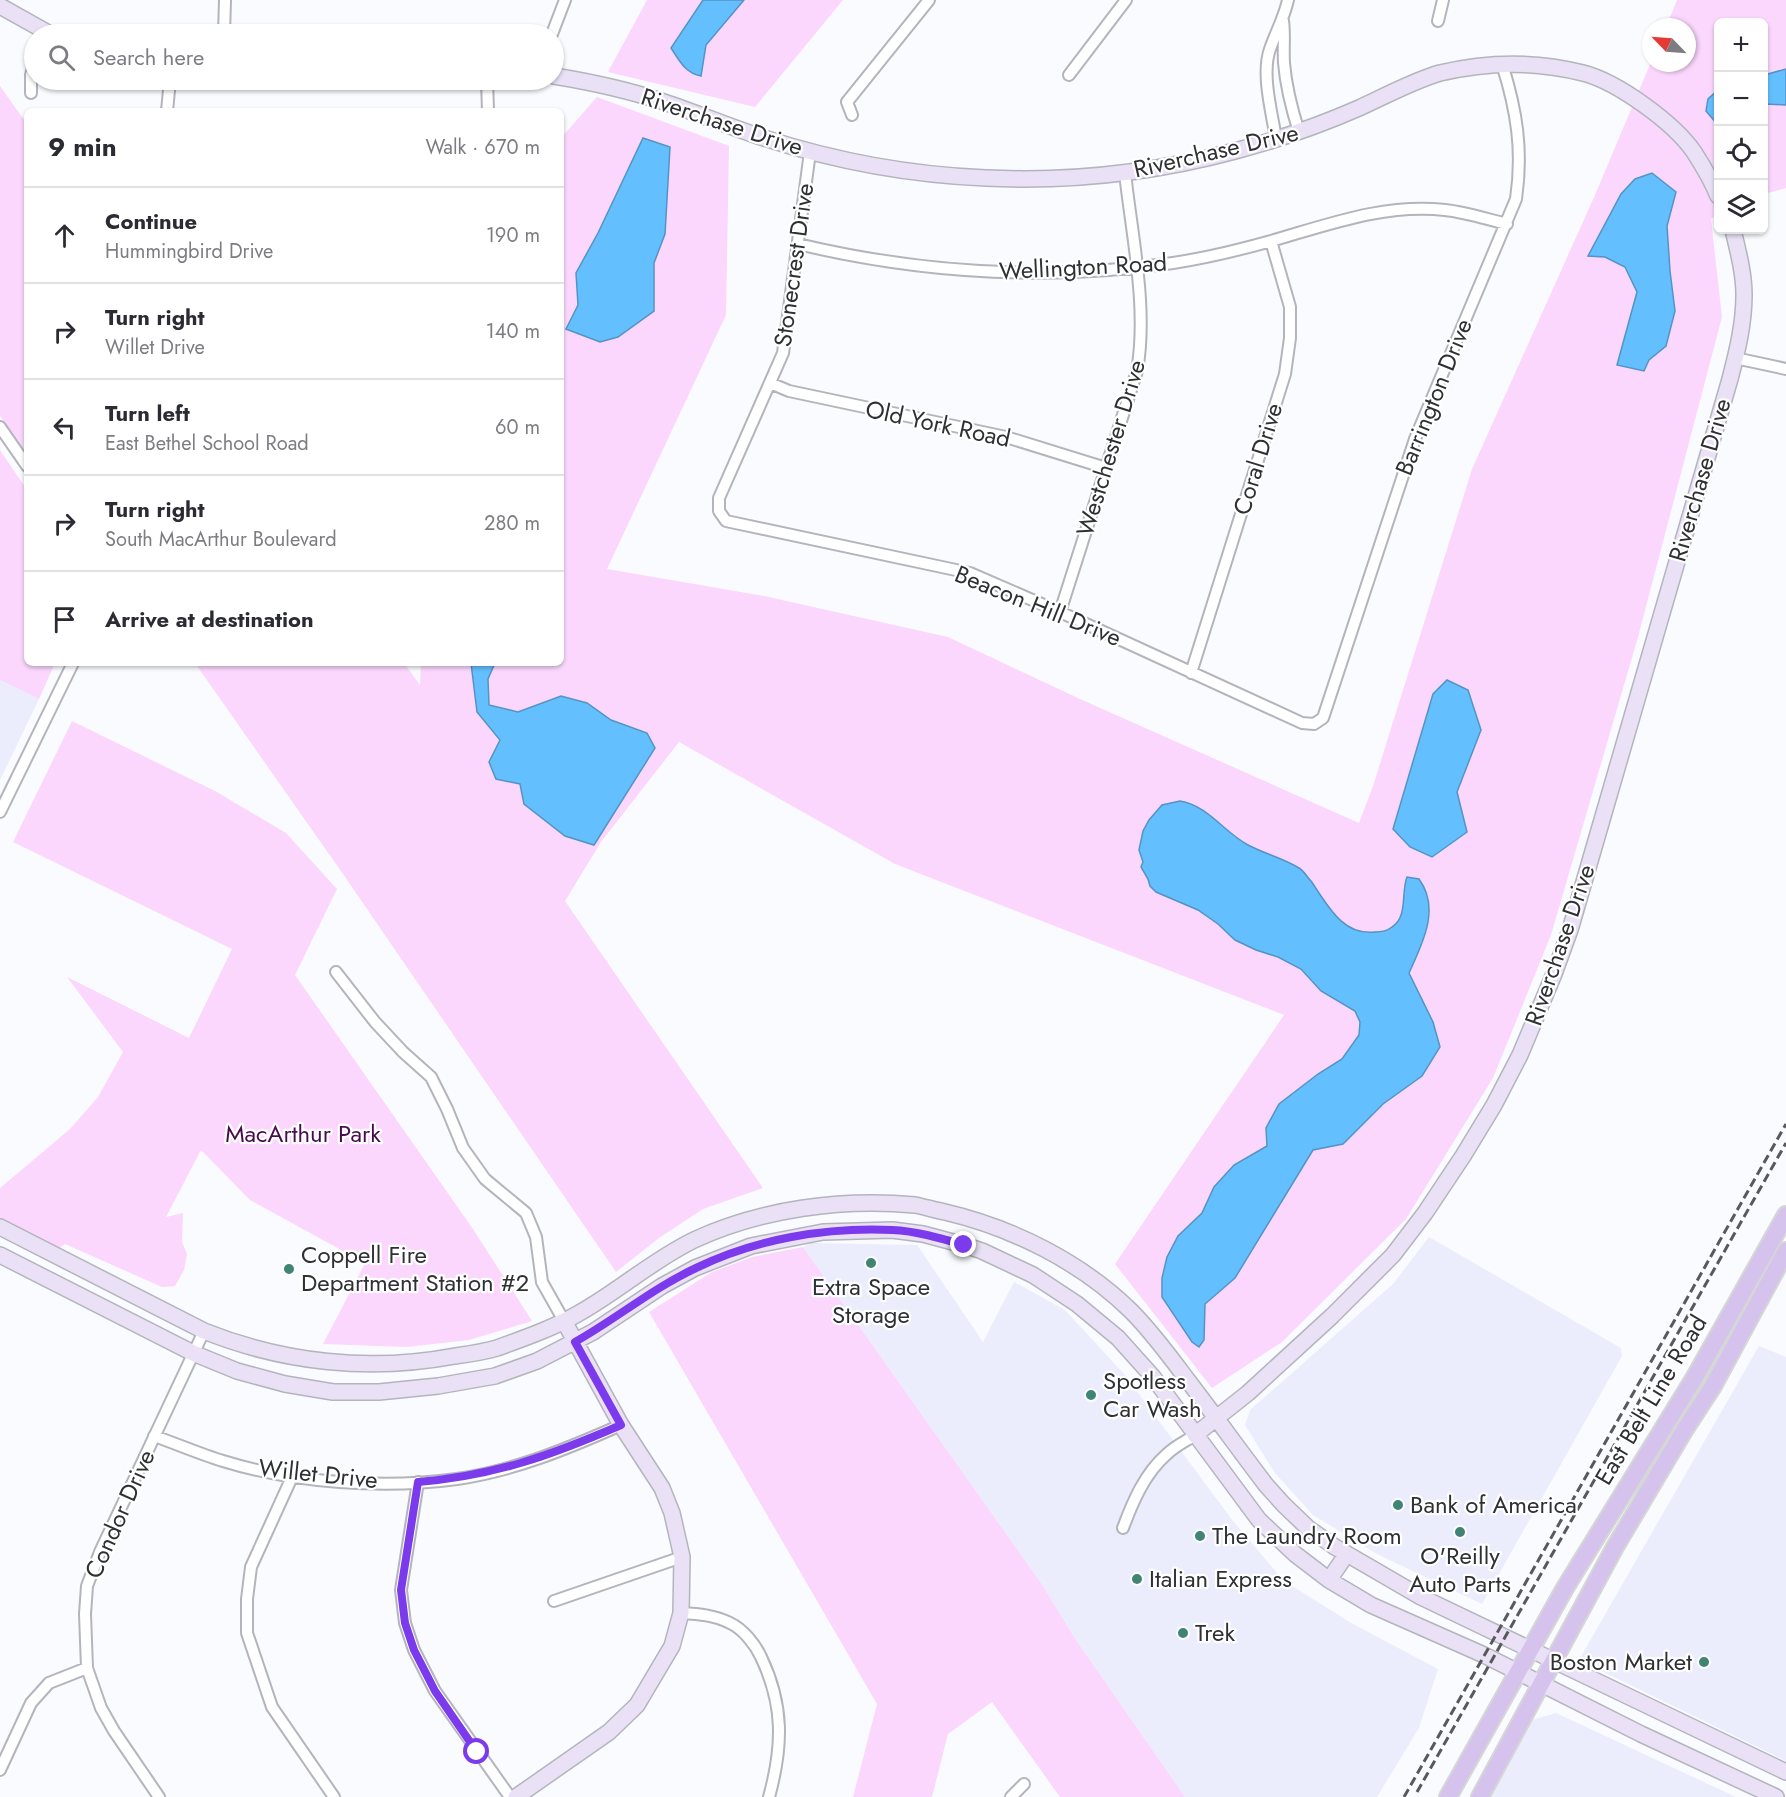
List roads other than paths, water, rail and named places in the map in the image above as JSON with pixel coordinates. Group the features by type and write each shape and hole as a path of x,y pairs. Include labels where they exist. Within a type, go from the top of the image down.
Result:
{"main road":[{"path":"0,6 30,24"},
{"name":"Riverchase Drive","path":"564,78 660,100 762,138 810,152 881,167 933,174 1040,179 1125,173 1173,166 1299,132 1436,74 1502,64 1536,66 1583,73 1621,90 1658,116 1692,150 1714,187"},
{"name":"Riverchase Drive","path":"1195,1435 1248,1393 1332,1316 1393,1255 1464,1156 1520,1055 1570,930 1740,339 1744,294 1741,262 1734,234"},
{"path":"0,1227 204,1331 247,1347 292,1357 377,1365 421,1362 494,1349 564,1321 661,1257 732,1225 811,1206 841,1205 917,1206 974,1219 1045,1250 1096,1283 1130,1310 1162,1345 1284,1505 1308,1528 1346,1555 1421,1597 1786,1772"},
{"name":"East Belt Line Road","path":"1448,1797 1565,1588 1695,1377 1786,1215"},
{"path":"0,1255 194,1353 237,1371 285,1384 333,1392 379,1392 438,1386 495,1376 537,1361 575,1342 662,1286 695,1268 751,1246 822,1233 892,1230 923,1234 982,1251 1033,1275 1077,1304 1118,1338 1153,1377 1259,1520 1295,1554 1329,1580 1371,1605 1517,1671 1641,1734 1776,1797"},
{"path":"1033,1275 1045,1250"},
{"name":"East Belt Line Road","path":"1480,1797 1540,1682 1615,1547 1684,1430 1713,1386 1786,1251"},
{"path":"516,1797 609,1732 637,1705 672,1646 681,1613 682,1557 672,1513 662,1488 621,1425 564,1321"},
{"path":"1695,1377 1713,1386"},
{"path":"1329,1580 1346,1555"},
{"path":"1750,1785 1764,1761"}],"street":[{"path":"224,24 225,0"},
{"path":"556,24 565,0"},
{"path":"852,115 848,102 929,0"},
{"path":"1069,75 1126,0"},
{"path":"1276,139 1269,93 1269,51 1283,20 1288,0"},
{"path":"1438,21 1443,0"},
{"path":"1283,20 1286,42 1284,61 1288,89 1299,132"},
{"name":"Barrington Drive","path":"1314,724 1323,718 1414,439 1516,199 1520,170 1519,142 1510,90 1502,64"},
{"path":"167,108 169,90"},
{"path":"488,90 488,108"},
{"name":"Stonecrest Drive","path":"719,510 719,498 783,353 810,152"},
{"name":"Westchester Drive","path":"1060,612 1137,371 1141,348 1142,326 1125,173"},
{"name":"Wellington Road","path":"798,244 898,264 980,272 1064,272 1174,263 1271,241 1350,218 1378,213 1445,210 1507,224"},
{"name":"Coral Drive","path":"1191,673 1285,374 1290,338 1290,307 1271,241"},
{"path":"1735,358 1786,369"},
{"name":"Old York Road","path":"770,383 789,391 1005,437 1106,468"},
{"path":"0,427 24,461"},
{"name":"Beacon Hill Drive","path":"719,510 726,521 970,573 1302,723 1314,724"},
{"path":"0,812 72,666"},
{"path":"336,972 375,1022 431,1077 447,1108 463,1148 485,1179 526,1213 536,1237 542,1282 564,1321"},
{"name":"Condor Drive","path":"159,1797 114,1731 90,1682 87,1668 85,1614 87,1586 100,1552 204,1331"},
{"name":"Willet Drive","path":"154,1436 224,1461 292,1477 348,1483 418,1482 459,1479 510,1466 566,1449 621,1425"},
{"name":"Riverchase Drive","path":"1123,1528 1137,1493 1157,1464 1168,1452 1195,1435"},
{"path":"292,1477 251,1567 247,1599 247,1634 272,1707 334,1797"},
{"path":"418,1482 401,1590 405,1623 414,1650 435,1691 510,1797"},
{"path":"554,1601 682,1557"},
{"path":"681,1613 710,1615 733,1624 755,1645 759,1653 778,1705 779,1739 776,1772 769,1797"},
{"path":"0,1770 31,1703 49,1683 87,1668"},
{"path":"1011,1797 1024,1784"}],"water":[{"path":"703,0 744,0 706,45 701,76 687,69 671,48"},
{"path":"1786,69 1786,105 1768,104 1768,74"},
{"path":"1714,94 1714,120 1706,111 1708,99"},
{"path":"643,138 670,147 665,234 654,263 654,311 618,337 600,342 566,329 578,305 576,273 598,233"},
{"path":"1652,173 1676,192 1667,226 1675,311 1666,346 1649,360 1644,371 1617,365 1637,292 1625,267 1605,257 1588,256 1621,194 1635,179"},
{"path":"471,666 494,666 488,679 489,705 518,712 561,696 587,703 611,720 647,733 655,748 594,845 565,836 524,804 520,784 496,779 489,762 500,740 477,712"},
{"path":"1447,680 1468,690 1481,730 1457,792 1467,832 1432,857 1410,847 1393,829 1433,694"},
{"path":"1180,801 1199,808 1248,845 1301,869 1337,917 1353,929 1377,932 1392,927 1397,923 1402,911 1407,877 1419,879 1429,902 1429,914 1424,938 1409,973 1433,1022 1440,1047 1422,1076 1383,1104 1343,1144 1313,1150 1235,1278 1205,1304 1204,1340 1199,1347 1192,1342 1162,1297 1162,1278 1167,1257 1178,1236 1202,1213 1214,1187 1234,1165 1267,1146 1266,1128 1279,1104 1342,1059 1359,1035 1360,1022 1355,1011 1321,991 1301,969 1235,940 1198,910 1156,892 1150,886 1141,867 1143,862 1139,850 1143,831 1162,805"}],"railway":[{"path":"1404,1797 1786,1124"},
{"path":"1417,1792 1786,1143"}],"place":[{"name":"Extra Space Storage","path":"871,1263"},
{"name":"Coppell Fire Department Station #2","path":"289,1269"},
{"name":"Spotless Car Wash","path":"1091,1395"},
{"name":"Bank of America","path":"1398,1505"},
{"name":"O'Reilly Auto Parts","path":"1460,1532"},
{"name":"The Laundry Room","path":"1200,1536"},
{"name":"Italian Express","path":"1137,1579"},
{"name":"Trek","path":"1183,1633"},
{"name":"Boston Market","path":"1704,1662"}],"park label":[{"name":"MacArthur Park","path":"303,1134"}]}
